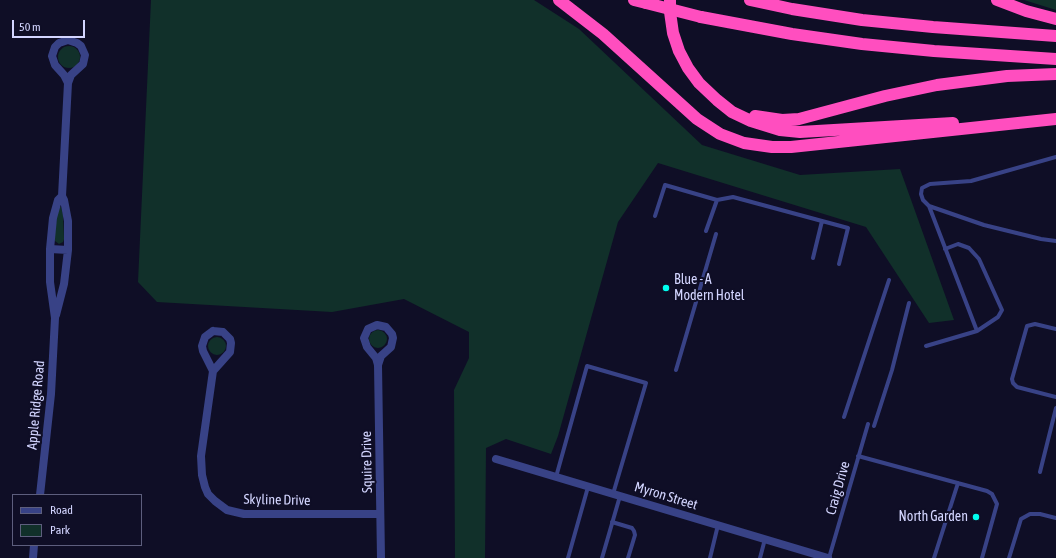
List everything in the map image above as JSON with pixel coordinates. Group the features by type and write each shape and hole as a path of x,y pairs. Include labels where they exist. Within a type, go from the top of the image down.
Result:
{"highway":[{"path":"559,0 603,34 697,119 720,134 744,143 772,147 791,147 1056,118"},
{"path":"670,0 671,22 679,51 688,68 705,90 724,106 741,117 761,125 789,131 810,132 1056,118"},
{"path":"750,0 792,9 862,20 1056,36"},
{"path":"997,0 1056,19"},
{"path":"640,2 701,17 784,33 862,44 1056,59"},
{"path":"705,90 725,105 743,113 762,118 790,120 808,117 885,96 931,86 1007,76 1056,74"}],"street":[{"path":"68,40 77,43 85,54 83,64 71,76 68,83 55,65 52,56 53,51 59,43 68,40"},
{"name":"Apple Ridge Road","path":"40,494 51,394 55,318 50,282 50,249 56,208 62,196 68,83"},
{"name":"Apple Ridge Road","path":"55,318 63,293 68,250 68,221 62,196"},
{"path":"50,249 68,250"},
{"path":"377,325 386,327 392,334 393,338 391,347 381,356 378,365 376,358 367,347 364,338 368,330 377,325"},
{"path":"218,331 223,332 230,339 231,348 227,356 214,371 203,351 202,341 208,333 218,331"},
{"name":"Squire Drive","path":"378,365 381,558"},
{"name":"Skyline Drive","path":"214,371 200,456 205,487 208,494 215,502 227,510 244,514 380,514"},
{"name":"Myron Street","path":"496,459 828,558"},
{"path":"33,558 34,546"}],"lane":[{"path":"977,331 929,206 923,200 921,194 922,188 930,184 971,181 1056,157"},
{"path":"655,216 665,185 717,200 733,197 848,228 839,264"},
{"path":"706,231 717,200"},
{"path":"929,206 984,225 1041,239 1056,240"},
{"path":"813,258 822,221"},
{"path":"676,370 716,234"},
{"path":"926,346 977,331 998,317 1002,310 979,259 969,248 958,244 945,249"},
{"path":"844,417 888,280"},
{"path":"874,426 892,370 909,303"},
{"path":"1056,329 1035,324 1027,326 1012,379 1013,383 1017,387 1056,397"},
{"path":"556,477 587,366 646,383 616,495 612,522 602,558"},
{"path":"1040,472 1056,408"},
{"name":"Craig Drive","path":"828,558 868,424"},
{"path":"858,456 987,491 992,494 997,504 982,558"},
{"path":"934,558 958,484"},
{"path":"568,558 588,487"},
{"path":"1009,558 1021,518 1030,514 1040,514 1056,518"},
{"path":"612,522 632,528 634,531 635,535 628,558"},
{"path":"710,558 718,525"},
{"path":"760,558 765,539"}],"green space":[{"path":"151,0 534,0 579,29 702,145 800,175 900,169 954,320 929,323 866,227 658,163 618,222 558,436 551,454 506,439 486,448 485,558 455,558 454,390 469,358 469,332 404,299 332,312 157,302 138,282"},
{"path":"1024,0 1056,0 1056,10"},
{"path":"69,46 73,47 79,53 79,61 73,67 69,68 65,67 59,61 58,57 59,53 65,47"},
{"path":"60,207 63,215 64,239 63,242 59,244 55,241 55,231 58,208"},
{"path":"378,330 384,333 387,339 384,345 378,348 372,345 369,339 372,333"},
{"path":"217,337 221,338 225,342 225,350 221,354 217,355 213,354 209,350 208,346 209,342 213,338"}],"place":[{"name":"Blue - A Modern Hotel","path":"666,288"},
{"name":"North Garden","path":"976,517"}]}
